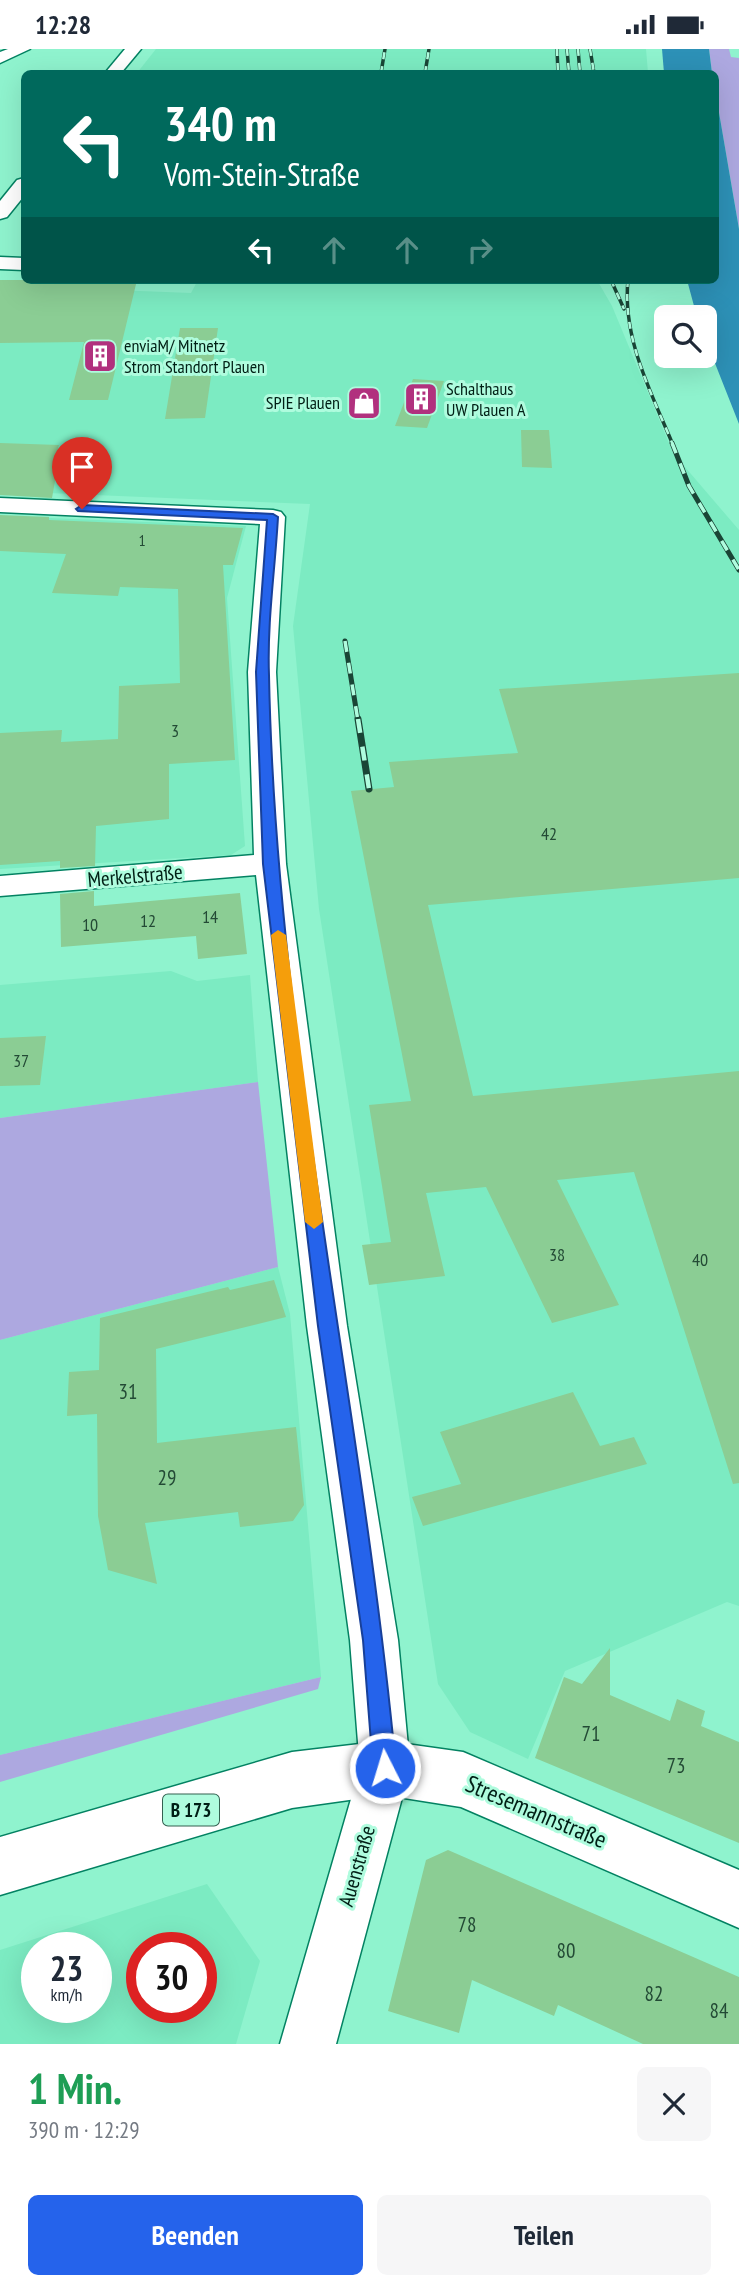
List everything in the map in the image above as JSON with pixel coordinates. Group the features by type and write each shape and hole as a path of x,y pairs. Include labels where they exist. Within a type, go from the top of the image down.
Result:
{"main road":[{"path":"0,58 22,49"},
{"path":"116,70 133,49"},
{"path":"0,213 21,188"},
{"name":"Stresemannstraße","path":"0,1867 292,1780 385,1768 463,1780 739,1899"}],"street":[{"path":"0,263 21,264"},
{"name":"Auenstraße","path":"0,505 273,517 262,672 270,864 327,1326 373,1640 385,1768 308,2044"},
{"name":"Merkelstraße","path":"0,885 270,864"}],"shaded area":[{"path":"156,49 646,49 648,70 139,70"},
{"path":"709,49 729,49 731,57 739,58 739,229 719,112 719,70 712,70"},
{"path":"196,284 599,284 612,306 673,453 739,530 739,1606 727,1602 565,1671 528,1759 470,1732 438,1684 319,909 293,626 310,504 0,491 0,291 37,287 191,293"},
{"path":"0,516 246,526 227,598 245,846 231,855 0,869"},
{"path":"171,971 197,981 250,975 258,1082 0,1118 0,985"},
{"path":"258,1082 278,1267 0,1340 0,1118"},
{"path":"278,1267 290,1314 321,1677 0,1755 0,1340"},
{"path":"321,1677 318,1689 0,1782 0,1755"},
{"path":"207,1884 260,1961 236,2044 0,2044 0,1950 21,1943 21,2023 112,2023 112,1932 56,1932"}],"water":[{"path":"662,49 709,49 712,70 664,70"},
{"path":"719,112 739,229 739,424 717,368 717,305 694,305 688,284 719,284"}],"building":[{"path":"0,280 21,280 21,284 136,284 108,400 69,400 84,342 0,343"},
{"path":"180,328 218,328 205,418 165,419"},
{"name":"Schalthaus UW Plauen A","path":"413,379 444,381 427,428 395,426"},
{"path":"521,430 549,430 552,468 522,467"},
{"path":"0,443 59,445 53,463 58,464 52,498 0,495"},
{"path":"0,515 49,517 49,520 243,528 233,565 223,565 235,760 169,764 169,819 96,826 95,866 60,868 60,861 0,865 0,733 62,730 61,742 118,739 119,686 180,683 178,589 120,587 118,596 52,593 66,554 0,551"},
{"path":"739,673 739,878 428,905 473,1096 739,1071 739,1483 733,1484 634,1172 557,1180 619,1305 552,1323 486,1187 426,1193 445,1276 369,1285 362,1245 391,1242 369,1105 411,1101 351,791 394,787 389,762 518,753 499,689"},
{"path":"94,891 94,906 240,893 247,954 198,959 196,936 61,947 60,894"},
{"path":"46,1036 40,1085 0,1086 0,1038"},
{"path":"274,1280 286,1317 156,1349 157,1443 296,1427 304,1505 293,1521 240,1527 238,1512 145,1523 157,1584 108,1570 98,1516 97,1414 67,1416 69,1372 99,1370 100,1318 228,1287 230,1290"},
{"path":"573,1392 600,1446 634,1437 647,1464 423,1526 412,1497 461,1484 440,1432"},
{"path":"610,1648 610,1695 670,1721 677,1699 705,1711 701,1726 739,1742 739,1843 535,1758 564,1677 582,1684"},
{"path":"448,1850 739,1977 739,2044 643,2044 558,2005 554,2016 472,1980 459,2033 388,2011 426,1860"}],"railway":[{"path":"382,70 385,49"},
{"path":"426,70 429,49"},
{"path":"557,49 558,70"},
{"path":"567,49 569,70"},
{"path":"578,49 580,70"},
{"path":"590,49 594,70"},
{"path":"613,284 624,309"},
{"path":"628,284 629,323 634,344 673,445"},
{"path":"672,443 689,486 739,570"},
{"path":"345,641 358,721"},
{"path":"358,719 369,789"}],"slow traffic":[{"path":"278,935 314,1222"}],"place":[{"name":"enviaM/ Mitnetz Strom Standort Plauen","path":"100,356"},
{"name":"Schalthaus UW Plauen A","path":"421,399"},
{"name":"SPIE Plauen","path":"364,403"}],"route":[{"path":"82,509 273,517 262,672 270,864 327,1326 373,1640 385,1768"}]}
